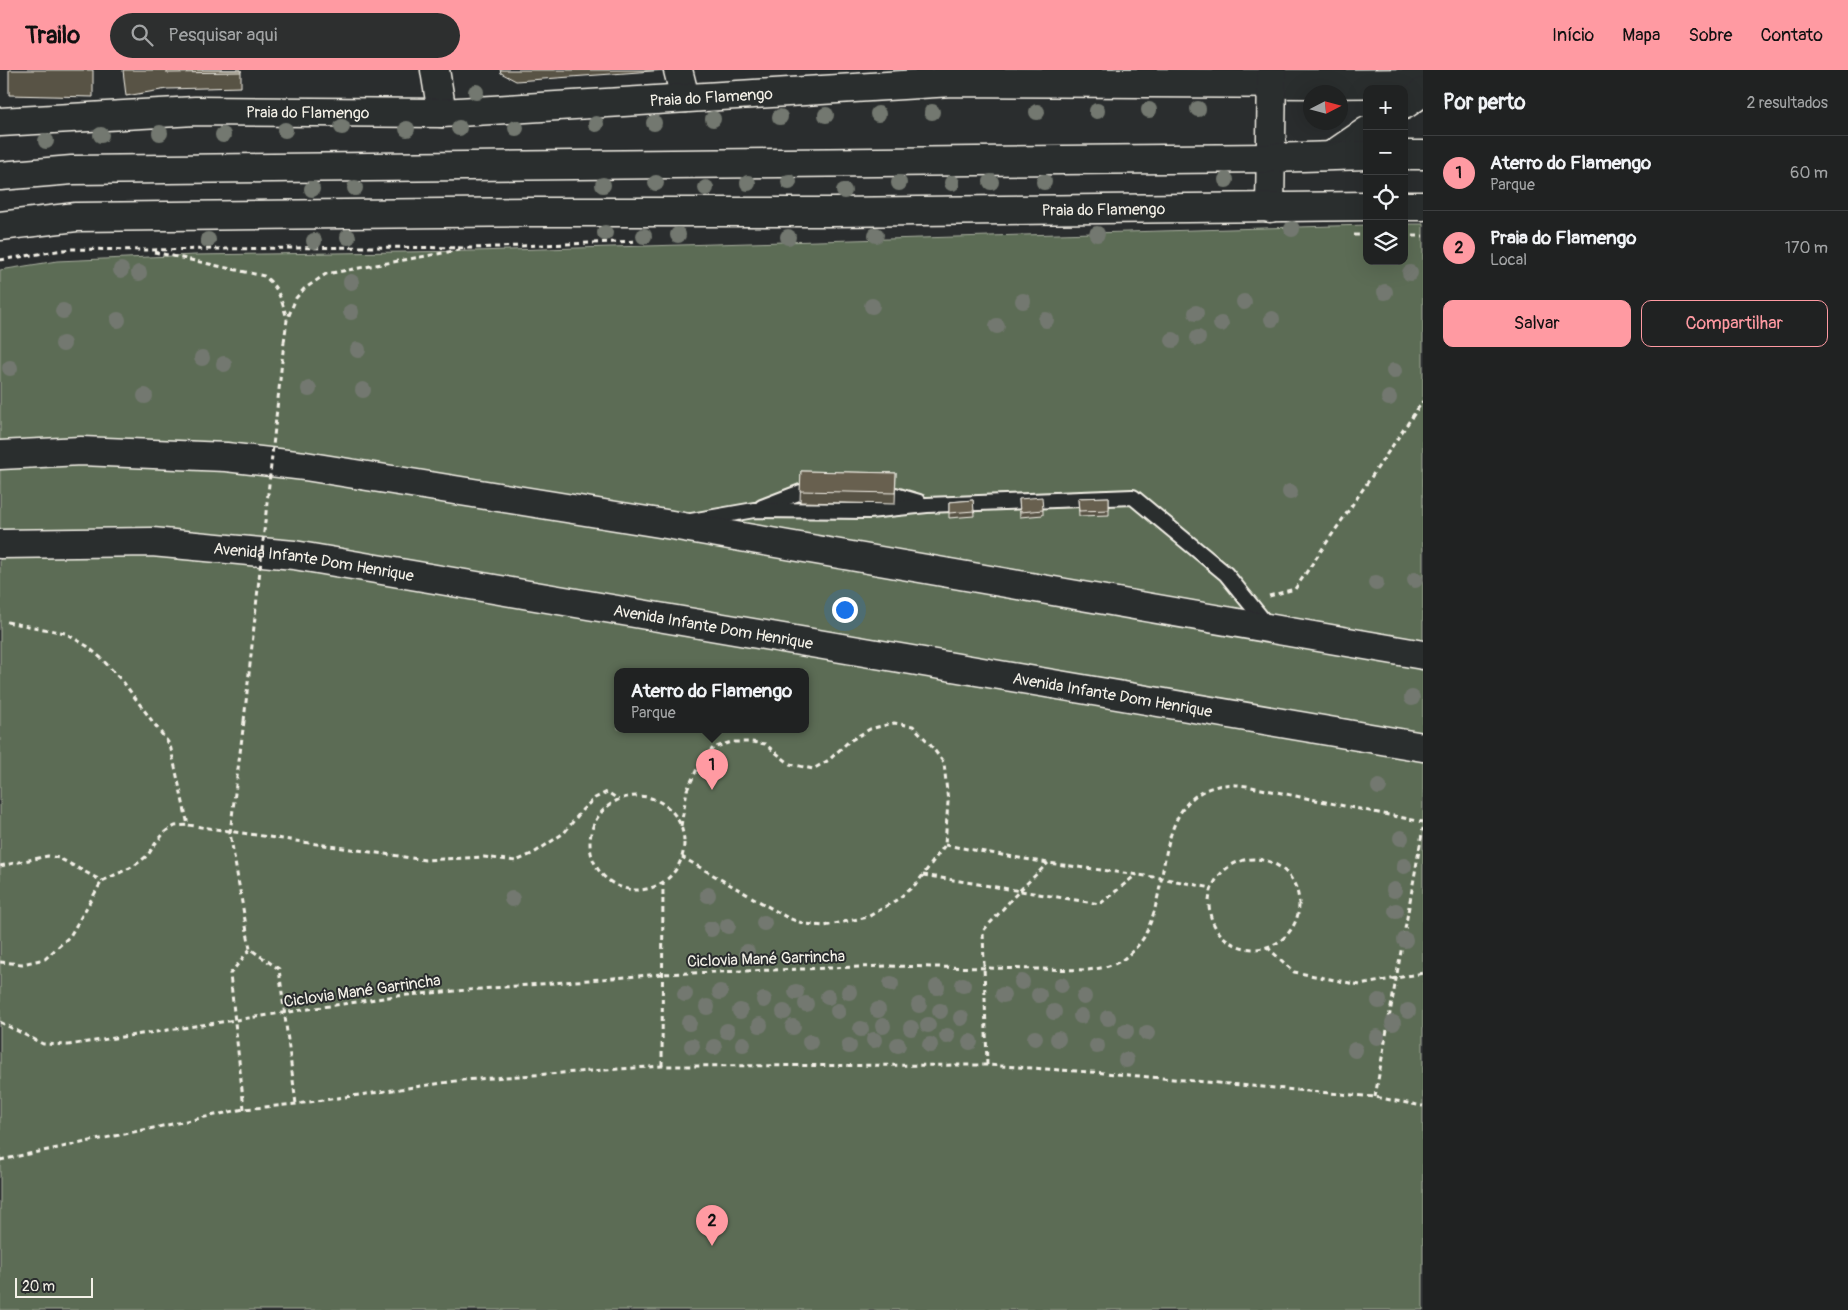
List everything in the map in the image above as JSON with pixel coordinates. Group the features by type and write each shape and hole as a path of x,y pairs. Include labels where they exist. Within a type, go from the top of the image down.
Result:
{"main road":[{"path":"435,70 442,113"},
{"path":"678,70 685,98"},
{"name":"Praia do Flamengo","path":"0,122 195,111 442,113 685,98 796,80 950,76 1272,77 1423,83"},
{"path":"1270,208 1272,77"},
{"path":"1408,102 1423,92"},
{"path":"1332,155 1363,134"},
{"path":"0,176 63,170 1270,158 1363,155"},
{"path":"1408,155 1423,155"},
{"name":"Praia do Flamengo","path":"0,226 76,218 115,217 1363,206"},
{"path":"1408,206 1423,206"},
{"path":"0,455 81,451 236,458 305,466 666,524 1423,655"},
{"name":"Avenida Infante Dom Henrique","path":"0,544 152,542 294,555 1423,747"}],"lane":[{"path":"754,510 801,492"},
{"path":"895,495 927,505"},
{"path":"666,524 754,510 869,511 927,505 1133,497 1226,574 1272,630"}],"path":[{"path":"1350,235 1363,235"},
{"path":"1408,236 1423,236"},
{"path":"0,260 70,249 474,248 647,241"},
{"path":"296,1104 279,969 250,949 230,833 244,721 287,320 296,298 304,289 326,274 474,248"},
{"path":"147,250 264,276 273,282 279,292 287,320"},
{"path":"1248,601 1295,589 1423,401"},
{"path":"7,622 65,633 94,652 124,683 170,746 188,826"},
{"path":"681,826 687,790 699,764 713,748 731,742 765,744 790,764 813,769 829,760 848,742 870,729 894,723 913,726 944,763 948,802 945,845 917,883 898,899 868,917 824,926 804,924 788,918 682,857"},
{"name":"Ciclovia Mané Garrincha","path":"0,1022 43,1044 68,1045 396,996 661,974 886,966 1088,970 1109,966 1126,958 1145,935 1156,905 1167,846 1176,819 1187,802 1202,791 1224,785 1247,786 1423,822"},
{"path":"0,962 22,964 45,959 70,936 102,881 134,866 148,856 166,831 175,826 188,826 426,860 484,857 516,861 534,853 564,833 583,809 595,798 607,792 618,799"},
{"path":"633,795 648,796 674,812 681,826 684,841 682,857 675,871 663,882 648,889 632,890 617,885 604,876 595,864 590,849 590,834 596,820 605,807 618,799 633,795"},
{"path":"1375,1097 1423,828"},
{"path":"945,845 1048,862 1138,874 1212,888"},
{"path":"0,866 48,856 58,858 102,881"},
{"path":"1255,859 1281,868 1290,878 1296,891 1298,905 1296,919 1290,931 1279,941 1267,947 1253,949 1239,947 1226,940 1216,930 1211,916 1209,902 1212,888 1218,876 1229,867 1241,861 1255,859"},
{"path":"987,1065 983,931 1048,862"},
{"path":"923,875 1100,904 1138,874"},
{"path":"662,1066 663,882"},
{"path":"1267,947 1294,972 1360,985 1423,973"},
{"path":"244,1109 230,974 250,949"},
{"path":"0,1160 244,1109 296,1104 463,1080 662,1066 987,1065 1105,1073 1375,1097 1423,1106"}],"green space":[{"path":"1408,224 1423,224 1423,1310 0,1310 0,270 57,261 195,255 475,251 1363,225 1363,265 1408,265"}],"building":[{"path":"167,70 241,70 241,72 167,73"},
{"path":"801,471 896,473 895,493 800,491"},
{"path":"1042,497 1043,510 1020,512 1019,499"},
{"path":"1109,497 1109,510 1079,511 1078,498"},
{"path":"973,500 974,511 949,513 949,502"}],"place":[{"name":"Aterro do Flamengo","path":"712,790"},
{"name":"Praia do Flamengo","path":"712,1246"}]}
